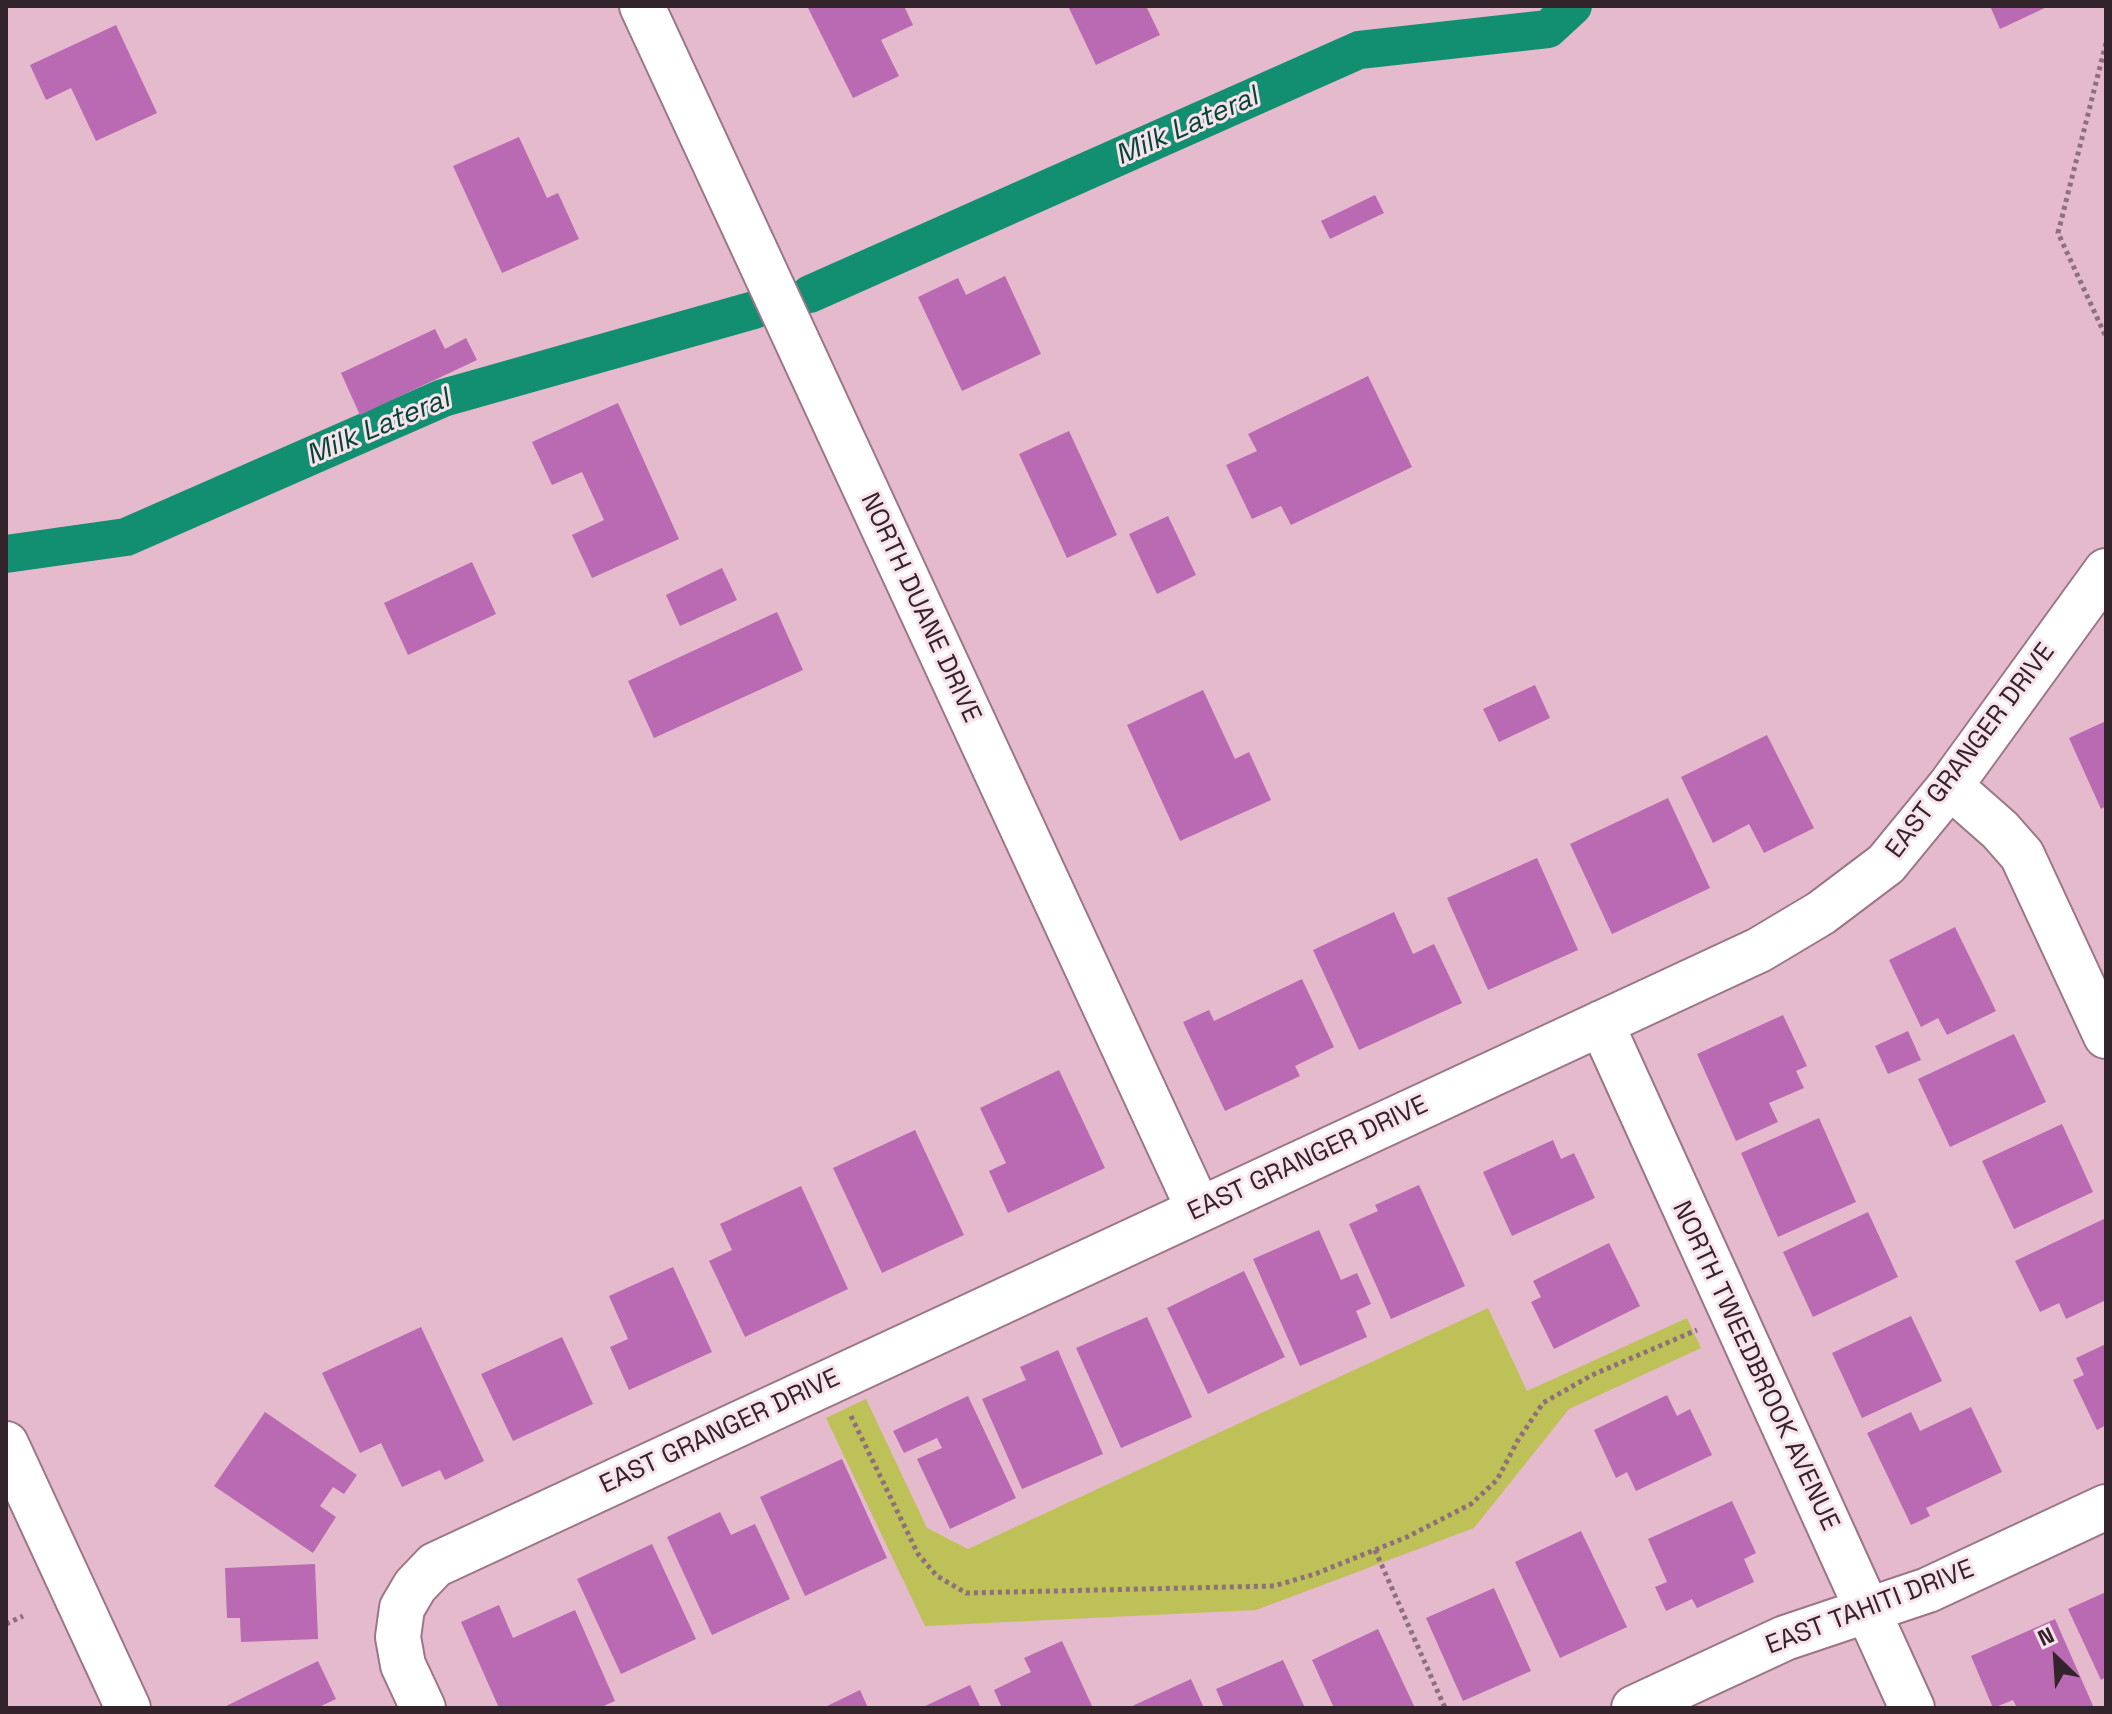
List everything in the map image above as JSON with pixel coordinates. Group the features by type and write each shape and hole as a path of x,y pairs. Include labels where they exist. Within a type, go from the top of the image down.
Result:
{"street":[{"name":"NORTH DUANE DRIVE","path":"642,6 1199,1210"},
{"name":"EAST GRANGER DRIVE","path":"423,1708 403,1665 398,1637 402,1608 415,1586 435,1565 1759,950 1821,913 1886,864 1950,786 2106,571"},
{"path":"1950,786 2000,830 2022,855 2106,1036"},
{"name":"NORTH TWEEDBROOK AVENUE","path":"1601,1023 1912,1708"},
{"path":"6,1444 128,1708"},
{"name":"EAST TAHITI DRIVE","path":"1634,1708 1785,1638 1928,1590 2106,1507"}],"path":[{"path":"2106,43 2058,233 2106,337"},
{"path":"847,1408 918,1554 937,1576 966,1593 1274,1586 1315,1574 1407,1537 1471,1504 1497,1480 1518,1440 1543,1403 1592,1375 1697,1330"},
{"path":"1375,1550 1445,1708"},
{"path":"6,1624 23,1616"}],"shaded area":[{"path":"1488,1308 1527,1391 1687,1318 1701,1348 1569,1409 1474,1528 1256,1610 925,1626 826,1418 866,1399 927,1528 968,1549"}],"building":[{"path":"807,6 904,6 913,25 881,40 899,76 853,98"},
{"path":"1068,6 1146,6 1160,35 1096,65"},
{"path":"1990,6 2049,6 2000,29"},
{"path":"116,25 157,113 96,141 71,88 46,100 30,65"},
{"path":"519,137 547,198 558,193 579,239 502,273 453,166"},
{"path":"1375,195 1384,213 1330,239 1321,221"},
{"path":"1005,276 1041,354 962,391 918,297 958,278 966,295"},
{"path":"435,329 445,349 466,338 477,360 360,415 341,373"},
{"path":"1368,376 1412,467 1291,525 1281,506 1252,519 1226,465 1257,451 1248,434"},
{"path":"618,403 679,539 592,578 572,535 604,520 582,472 552,485 532,442"},
{"path":"1069,431 1117,535 1067,558 1019,454"},
{"path":"1168,516 1196,575 1157,594 1129,534"},
{"path":"472,562 496,614 408,655 384,603"},
{"path":"722,568 737,600 680,626 666,595"},
{"path":"777,612 803,670 654,738 628,681"},
{"path":"1535,685 1550,718 1499,742 1483,709"},
{"path":"1203,690 1235,759 1249,752 1271,800 1180,841 1127,725"},
{"path":"2106,721 2106,806 2101,809 2069,738"},
{"path":"1767,735 1814,828 1764,853 1749,824 1713,843 1681,777"},
{"path":"1668,798 1710,888 1612,934 1570,844"},
{"path":"1537,858 1578,950 1488,990 1447,898"},
{"path":"1394,912 1413,954 1434,944 1462,1003 1359,1050 1313,950"},
{"path":"1955,927 1996,1011 1947,1035 1938,1018 1921,1027 1889,960"},
{"path":"1302,979 1334,1047 1295,1066 1300,1076 1225,1111 1183,1022 1209,1010 1214,1021"},
{"path":"1783,1015 1807,1066 1796,1071 1804,1088 1769,1103 1778,1122 1736,1141 1697,1054"},
{"path":"1908,1031 1921,1060 1888,1074 1875,1046"},
{"path":"2014,1034 2046,1102 1950,1147 1918,1079"},
{"path":"1059,1070 1105,1168 1008,1213 989,1171 1006,1163 980,1108"},
{"path":"1819,1118 1856,1202 1778,1237 1741,1153"},
{"path":"2062,1124 2093,1192 2014,1229 1982,1161"},
{"path":"915,1130 964,1235 882,1273 833,1168"},
{"path":"1553,1140 1561,1159 1574,1153 1595,1198 1512,1236 1483,1172"},
{"path":"1419,1185 1465,1286 1391,1319 1349,1224 1378,1211 1375,1205"},
{"path":"801,1186 848,1289 745,1337 709,1261 732,1250 720,1224"},
{"path":"1868,1212 1898,1277 1813,1317 1783,1252"},
{"path":"2106,1218 2106,1300 2066,1319 2059,1303 2040,1312 2015,1261"},
{"path":"1319,1230 1341,1280 1357,1273 1371,1304 1356,1311 1367,1337 1300,1366 1253,1259"},
{"path":"1609,1243 1640,1306 1554,1349 1531,1302 1541,1297 1533,1281"},
{"path":"673,1267 712,1352 629,1390 610,1347 628,1339 609,1296"},
{"path":"1244,1271 1285,1357 1208,1394 1167,1308"},
{"path":"1911,1316 1942,1381 1862,1418 1832,1353"},
{"path":"1147,1317 1192,1417 1121,1448 1076,1348"},
{"path":"421,1327 484,1461 445,1480 440,1470 402,1487 381,1443 360,1453 322,1373"},
{"path":"562,1337 593,1404 513,1441 481,1374"},
{"path":"2106,1344 2106,1425 2097,1430 2073,1380 2084,1375 2076,1358"},
{"path":"1058,1350 1103,1454 1022,1489 982,1399 1026,1380 1020,1367"},
{"path":"1667,1395 1677,1416 1690,1409 1712,1455 1636,1491 1627,1472 1616,1478 1594,1430"},
{"path":"968,1396 1016,1498 950,1529 917,1459 942,1448 937,1438 904,1453 893,1431"},
{"path":"1971,1407 2002,1472 1926,1508 1930,1516 1911,1525 1867,1433 1911,1412 1920,1431"},
{"path":"265,1412 357,1475 344,1494 333,1487 320,1506 336,1517 313,1553 214,1486"},
{"path":"842,1459 887,1558 805,1596 760,1497"},
{"path":"1732,1501 1756,1553 1744,1559 1754,1582 1697,1608 1692,1599 1666,1611 1655,1587 1667,1582 1648,1539"},
{"path":"720,1512 731,1535 755,1524 790,1599 712,1635 667,1537"},
{"path":"1581,1531 1627,1627 1560,1658 1515,1562"},
{"path":"652,1544 696,1639 621,1674 577,1579"},
{"path":"315,1564 318,1639 241,1642 240,1618 227,1618 225,1568"},
{"path":"1494,1588 1531,1671 1463,1701 1426,1618"},
{"path":"2106,1592 2106,1677 2101,1680 2068,1609"},
{"path":"499,1605 513,1638 575,1610 615,1701 599,1708 499,1708 461,1622"},
{"path":"2055,1619 2094,1708 2017,1708 2013,1700 1993,1708 1971,1656"},
{"path":"1378,1629 1415,1708 1334,1708 1312,1660"},
{"path":"1062,1641 1093,1708 1002,1708 994,1690 1031,1672 1024,1658"},
{"path":"1283,1660 1305,1708 1224,1708 1216,1689"},
{"path":"318,1661 336,1699 317,1708 222,1708"},
{"path":"1191,1679 1204,1708 1128,1708"},
{"path":"970,1685 981,1708 921,1708"},
{"path":"860,1690 868,1708 823,1708"}],"waterway":[{"name":"Milk Lateral","path":"810,294 1359,50 1548,29 1573,6"},
{"name":"Milk Lateral","path":"6,554 126,537 443,398 754,310"}]}
